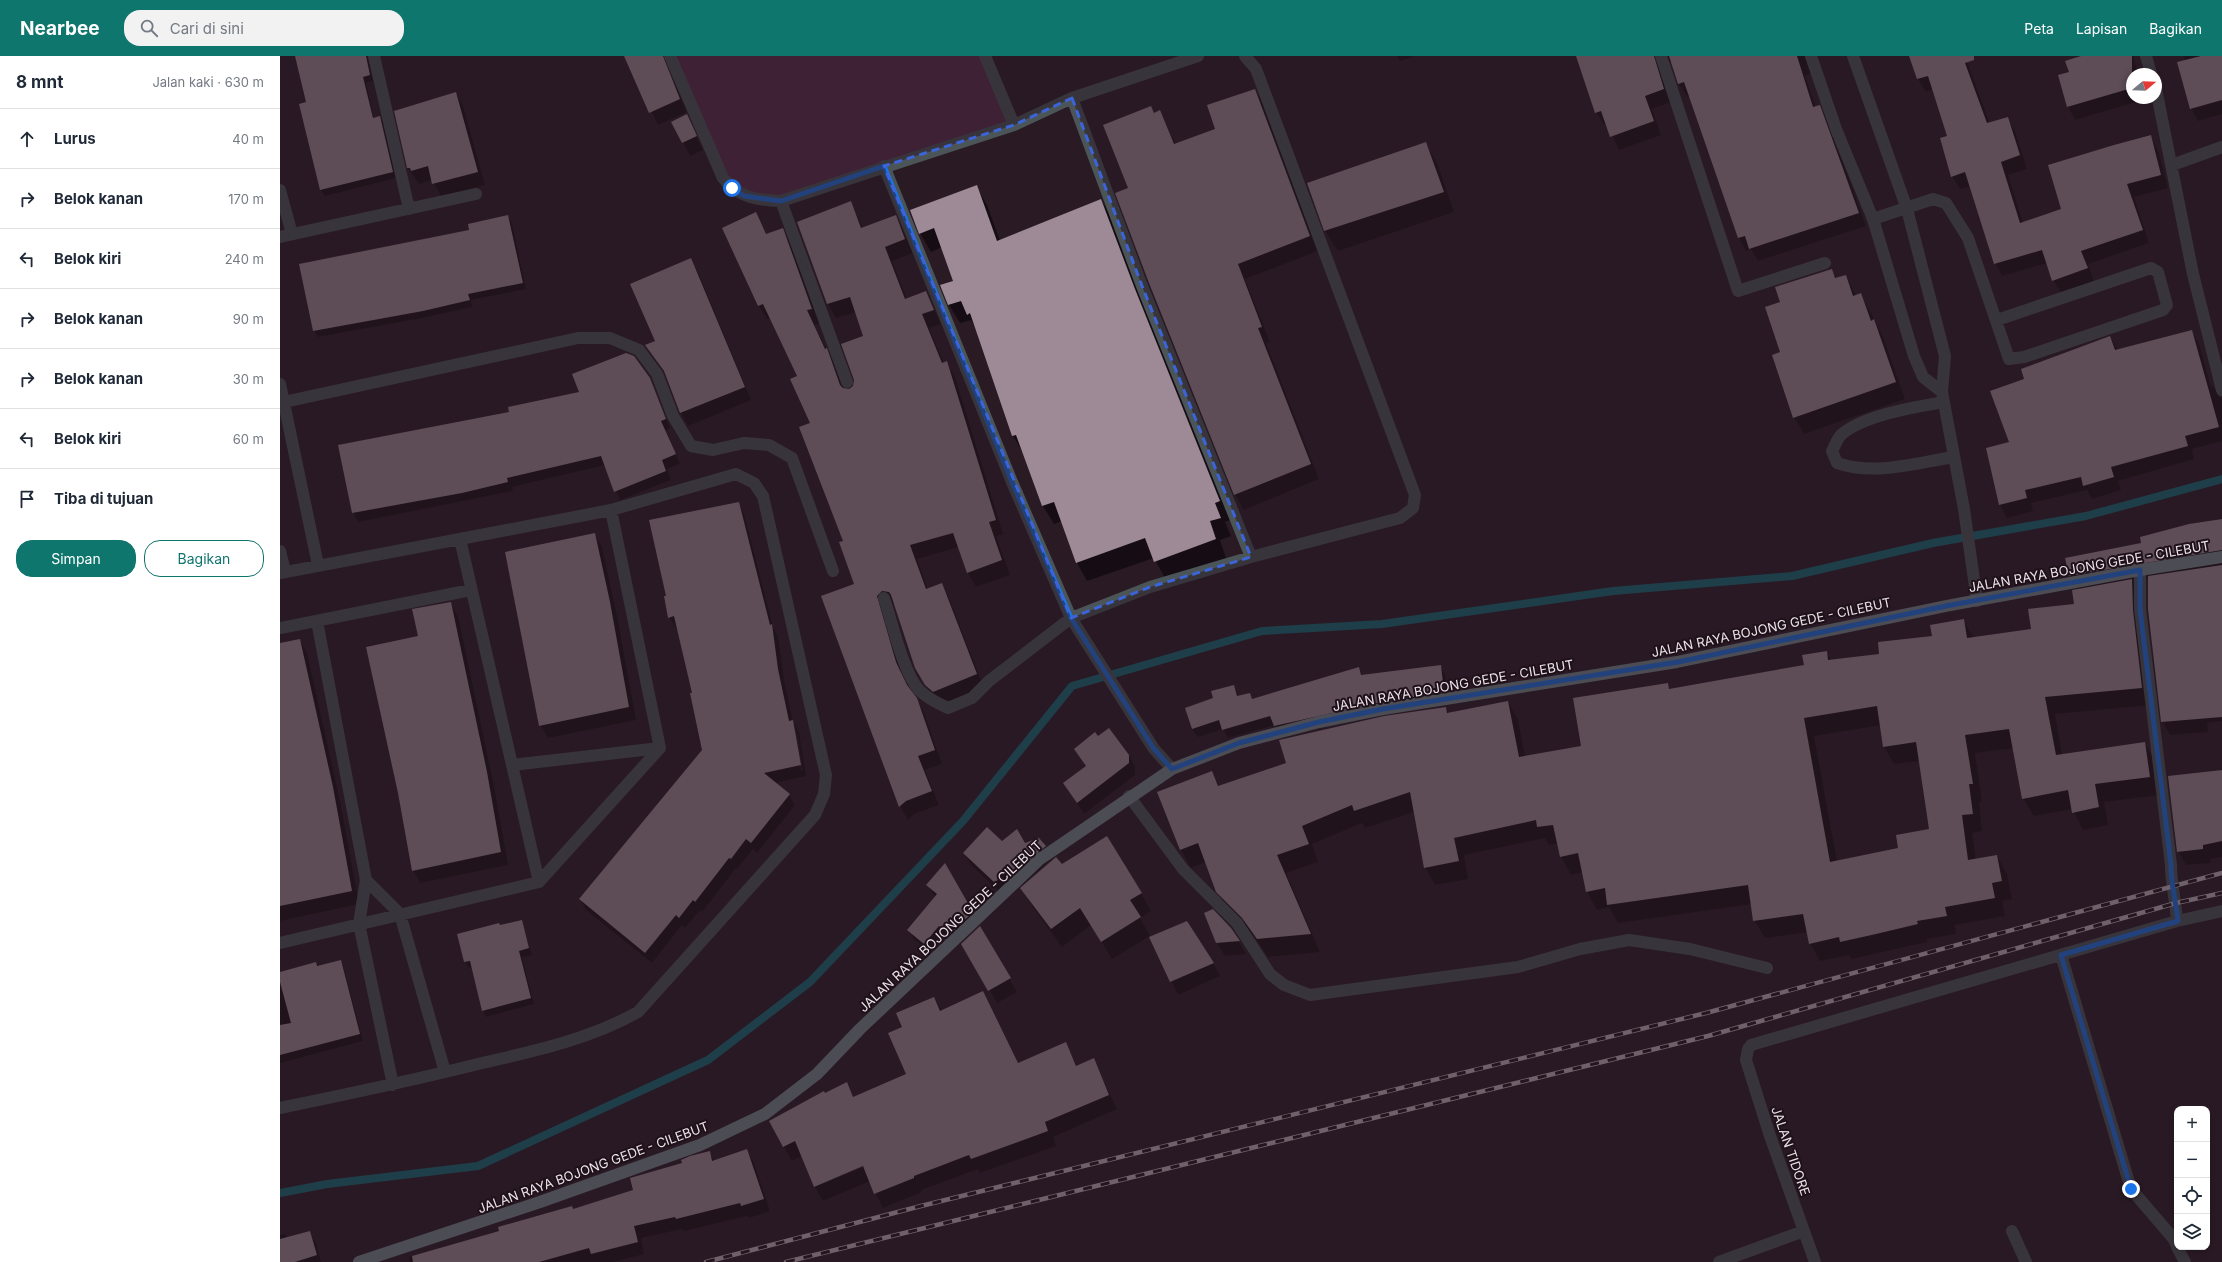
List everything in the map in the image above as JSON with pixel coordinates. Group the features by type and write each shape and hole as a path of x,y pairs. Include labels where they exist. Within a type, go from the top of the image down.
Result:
{"main road":[{"name":"JALAN RAYA BOJONG GEDE - CILEBUT","path":"359,1262 540,1202 700,1145 765,1114 817,1074 860,1029 1040,858 1129,796 1172,769 1239,743 1319,722 1383,709 1678,662 1946,606 2140,570 2222,557"}],"street":[{"path":"374,56 409,209"},
{"path":"670,56 723,178 732,188 744,196 781,201 884,166 1014,125 1072,98 1198,56"},
{"path":"985,56 1014,125"},
{"path":"884,598 909,675 919,690 930,699 948,708 972,698 990,681 1071,618 1150,587 1251,557 1400,518 1413,508 1415,495 1256,69 1245,56"},
{"path":"1661,56 1738,291 1825,263"},
{"path":"1811,56 1836,129 1873,219 1914,356 1922,377 1943,397"},
{"path":"1853,56 1907,209 1945,356 1943,397 1964,508 1976,585 1977,601"},
{"path":"2146,56 2149,68"},
{"path":"1072,98 1142,286 1251,557"},
{"path":"2159,104 2192,274 2222,390"},
{"path":"2172,165 2222,147"},
{"path":"884,166 1012,482 1071,618 1154,749 1172,769"},
{"path":"280,190 292,234"},
{"path":"280,237 476,194"},
{"path":"1873,219 1907,209 1933,199 1946,203 1968,238 2009,359 2024,357 2163,310 2167,305 2158,272 2151,268 1997,320"},
{"path":"781,201 847,382"},
{"path":"282,402 578,338 610,338 639,350 657,374 673,416 691,446 713,450 744,443 769,445 792,458 833,571"},
{"path":"280,384 282,402 318,565"},
{"path":"1943,397 1856,425 1841,436 1832,451 1837,463 1854,469 1893,468 1954,457"},
{"path":"280,551 283,572 611,510 736,474 754,482 763,496 826,775 824,794 815,815 638,1012 620,1022 577,1038 392,1085 280,1108"},
{"path":"611,510 660,748"},
{"path":"460,539 539,882"},
{"path":"2140,570 2140,609 2171,865 2171,886 2176,903 2178,921"},
{"path":"280,628 471,590"},
{"path":"317,621 366,880 359,924 392,1085"},
{"path":"512,765 660,748"},
{"path":"280,942 539,882 660,748"},
{"path":"1129,796 1183,870 1237,923 1253,945 1270,974 1284,985 1310,995 1518,967 1580,949 1629,940 1690,948 1767,968"},
{"path":"366,880 400,914 445,1072"},
{"path":"2174,1240 2131,1189 2061,955 2178,921 2222,911"},
{"name":"JALAN TIDORE","path":"1813,1261 1746,1060 1748,1049 1754,1044 2061,955"},
{"path":"1719,1262 1804,1231"},
{"path":"2012,1231 2026,1262"},
{"path":"2179,1250 2185,1262"}],"highlighted area":[{"path":"1072,98 1142,286 1251,557 1150,587 1071,618 884,166 1014,125"}],"shaded area":[{"path":"670,56 985,56 1014,125 781,201 731,188"}],"building":[{"path":"295,56 366,56 370,75 363,77 373,118 380,116 393,172 320,190 299,104 306,102"},
{"path":"624,56 663,56 680,99 649,113"},
{"path":"1576,56 1654,56 1664,89 1645,96 1654,121 1610,137 1601,111 1595,113"},
{"path":"1669,56 1797,56 1813,107 1820,105 1859,213 1749,249 1745,236 1738,238 1684,82 1678,84"},
{"path":"1909,56 1974,56 1974,60 1965,63 1987,123 2008,117 2020,155 2001,162 2020,223 2061,209 2048,165 2151,135 2161,175 2127,184 2143,230 2081,251 2088,268 2052,281 2042,250 1994,264 1965,172 1951,177 1940,138 1947,136 1928,76 1917,79"},
{"path":"2081,56 2132,56 2132,68 2126,68 2126,90 2067,107 2058,75 2069,72 2065,61"},
{"path":"2201,56 2222,56 2222,100 2190,109 2177,62"},
{"path":"1255,89 1310,236 1238,264 1262,327 1258,328 1311,464 1234,495 1149,283 1115,193 1128,188 1103,125 1151,106 1154,113 1160,110 1174,144 1215,129 1207,105"},
{"path":"456,92 478,172 432,184 428,166 411,171 410,168 407,168 394,111"},
{"path":"687,114 697,136 682,143 671,122"},
{"path":"1426,142 1444,192 1324,231 1307,183"},
{"path":"977,185 997,241 1101,199 1135,289 1220,501 1215,503 1221,518 1210,521 1216,539 1154,562 1145,538 1076,563 1054,502 1042,506 1016,435 1012,436 970,313 967,315 961,301 948,305 940,285 953,281 934,228 919,234 910,210"},
{"path":"851,201 861,228 896,215 905,239 885,247 905,299 926,291 934,310 922,314 942,363 947,361 996,520 989,522 1002,560 967,573 953,533 910,545 926,589 942,583 977,674 933,692 925,685 915,668 891,595 889,592 882,591 877,596 896,662 907,685 917,698 935,750 918,756 932,791 906,801 899,807 821,596 854,584 839,542 843,541 799,427 810,423 790,379 797,376 763,304 758,306 722,228 756,212 766,234 783,228 812,309 807,310 825,349 827,348 840,385 843,388 849,389 853,386 854,380 841,344 863,336 850,297 827,304 797,222"},
{"path":"508,215 523,283 468,294 470,300 423,311 313,331 299,264 469,230 468,224"},
{"path":"691,258 745,387 680,413 664,371 645,345 655,341 630,284"},
{"path":"1832,269 1835,278 1846,275 1853,296 1861,293 1871,321 1874,319 1896,382 1793,418 1772,355 1780,352 1765,307 1780,302 1775,287"},
{"path":"2192,330 2219,427 2185,436 2188,446 2111,467 2114,477 2083,486 2081,477 2025,490 2027,498 1999,505 1986,448 2009,442 1990,391 2024,379 2021,369 2110,336 2115,350"},
{"path":"626,353 634,356 650,378 666,419 661,421 676,454 662,460 666,471 614,492 601,456 507,478 508,482 462,493 352,513 338,445 509,412 508,407 579,392 572,374"},
{"path":"739,502 770,625 772,624 778,669 789,721 793,720 801,765 764,773 790,794 751,843 746,839 731,859 729,858 695,902 693,900 679,918 676,915 645,953 579,899 702,750 690,693 692,693 674,616 668,618 664,596 666,596 649,520"},
{"path":"2222,519 2222,550 2069,576 2065,558 2141,543 2140,537 2189,524"},
{"path":"595,533 610,602 629,707 539,726 505,552"},
{"path":"2222,565 2222,717 2161,722 2148,609 2148,576"},
{"path":"2132,579 2133,610 2142,688 2045,697 2056,755 2145,742 2150,777 2095,784 2099,807 2072,813 2068,790 2022,799 2009,729 1965,735 1973,784 1969,784 1973,814 1962,815 1968,860 1997,855 2002,881 1992,883 1995,898 1945,907 1947,916 1917,921 1918,924 1840,942 1839,937 1809,944 1803,914 1753,921 1748,885 1607,905 1605,888 1586,892 1578,853 1560,857 1553,825 1537,827 1536,820 1454,838 1459,861 1424,868 1410,792 1354,811 1352,805 1302,826 1309,844 1277,855 1311,934 1257,939 1242,918 1216,892 1198,843 1180,850 1157,792 1212,771 1218,786 1286,763 1279,740 1384,716 1446,707 1447,713 1508,701 1519,757 1581,746 1573,698 1668,683 1669,689 1804,665 1802,655 1827,651 1828,660 1879,654 1878,642 1932,636 1930,625 1964,619 1967,638 2031,629 2028,609 2074,604 2072,590","holes":["1877,706 1883,747 1916,742 1929,829 1896,835 1898,848 1830,862 1804,718"]},
{"path":"451,602 487,772 501,852 412,871 398,793 366,647 418,636 412,609"},
{"path":"300,639 333,787 352,891 280,906 280,643"},
{"path":"1441,665 1444,692 1382,702 1274,726 1270,716 1222,730 1219,720 1192,729 1185,708 1213,698 1211,691 1234,685 1237,696 1250,693 1252,699 1359,667 1361,675"},
{"path":"1109,728 1129,755 1129,763 1077,803 1063,783 1086,766 1074,749 1095,732 1098,736"},
{"path":"2222,770 2222,841 2203,845 2203,849 2177,852 2168,776"},
{"path":"987,827 1002,841 1017,829 1025,843 1039,838 1046,846 1011,876 1007,869 995,883 963,853"},
{"path":"1107,836 1142,893 1130,900 1141,917 1101,942 1080,908 1051,929 1020,888 1056,857 1062,864"},
{"path":"945,863 973,912 950,934 939,926 924,944 907,930 937,894 926,885"},
{"path":"1213,909 1231,928 1240,941 1216,943 1204,913"},
{"path":"522,920 529,948 519,951 531,998 482,1011 470,961 464,962 457,934 499,923 500,925"},
{"path":"1187,921 1214,963 1170,982 1149,937"},
{"path":"980,926 1011,978 988,991 961,944"},
{"path":"341,960 360,1034 280,1055 280,1025 291,1023 280,982 280,972 316,962 317,966"},
{"path":"983,991 1018,1063 1066,1042 1076,1066 1094,1058 1109,1095 1045,1122 1048,1131 971,1159 969,1155 914,1176 914,1178 874,1194 863,1166 814,1187 795,1141 783,1147 769,1121 824,1091 825,1093 847,1082 853,1097 906,1074 888,1033 902,1027 896,1013 934,997 940,1011"},
{"path":"747,1149 764,1199 741,1206 740,1203 676,1219 675,1217 634,1226 638,1242 591,1254 589,1248 539,1262 413,1262 412,1256 499,1231 498,1227 572,1206 573,1209 633,1190 630,1178 682,1163 681,1160 690,1156 710,1151 712,1161"},
{"path":"310,1231 317,1255 295,1262 280,1262 280,1239"}],"waterway":[{"path":"280,1193 327,1184 478,1166 708,1060 810,982 963,821 1072,686 1262,631 1382,624 1613,591 1792,576 1933,543 2086,516 2222,479"}],"railway":[{"path":"706,1262 921,1206 1706,1013 2222,873"},
{"path":"786,1262 1708,1036 2176,903 2222,893"}],"route":[{"path":"732,188 744,196 762,200 781,201 884,166 1012,482 1071,618 1154,749 1172,769 1239,743 1319,722 1383,709 1678,662 1946,606 2140,570 2140,609 2171,865 2171,886 2176,903 2178,921 2061,955 2109,1115 2123,1156 2131,1189"}]}
